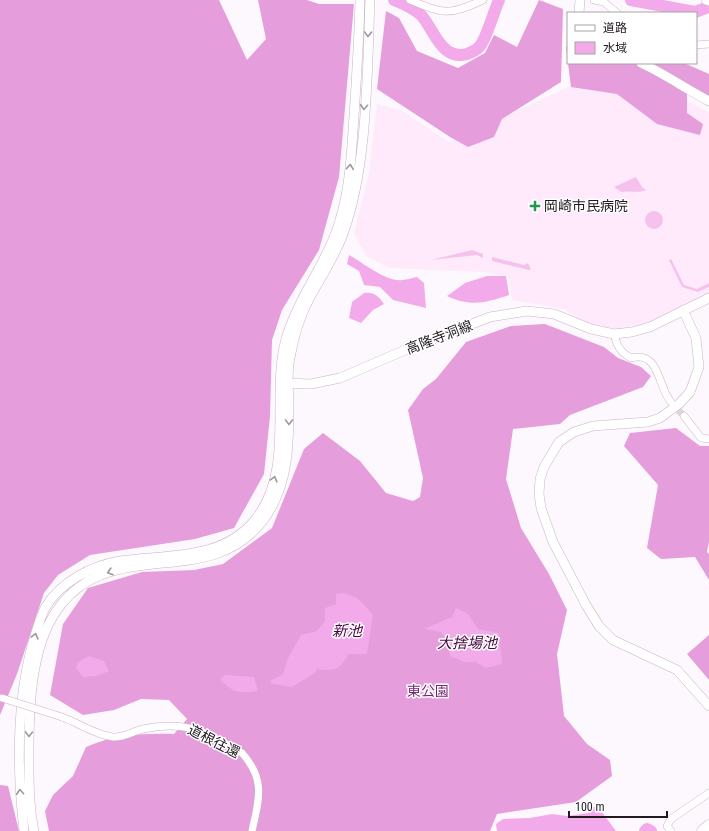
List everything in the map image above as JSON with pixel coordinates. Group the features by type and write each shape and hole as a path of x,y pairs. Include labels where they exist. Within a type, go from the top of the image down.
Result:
{"highway":[{"path":"703,831 709,826"}],"street":[{"path":"360,0 363,68"},
{"path":"24,831 20,794 19,754 24,684 38,626 46,607 65,586 82,574 99,566 120,561 207,551 226,543 239,535 255,521 265,505 278,464 284,383 301,317 332,260 344,232 357,180 363,68 370,0"},
{"path":"410,0 439,12 461,10 483,0"},
{"path":"579,12 580,0"},
{"path":"594,0 604,2 616,12"},
{"path":"697,45 709,44"},
{"path":"643,64 666,74 691,92 709,101"},
{"path":"671,402 658,371 644,357 640,356 631,358 623,354 618,348 614,334 632,332 661,322 709,298"},
{"path":"683,310 696,338 699,367 690,392 679,404 660,418 648,422 593,426 574,432 559,442 544,467 540,479 539,494 541,508 553,542 582,599 599,626 613,640 677,670 709,706"},
{"name":"高隆寺洞線","path":"284,383 311,384 340,378 412,346 490,317 527,311 554,314 590,329 614,334"},
{"path":"34,831 29,788 31,695 33,675 39,648 47,625 59,606 74,589 94,577 128,568 204,559 242,541 261,522 281,485 286,463 289,432 284,383"},
{"path":"684,416 701,438 709,439"},
{"name":"道根往還","path":"1,696 62,717 100,734 115,737 143,729 172,725 183,726 198,731 242,753 246,758 260,788 252,831"},
{"path":"671,831 667,826 671,819 709,793"}],"shaded area":[{"name":"岡崎市民病院","path":"616,65 709,112 709,294 655,322 617,329 584,322 564,309 512,300 509,277 483,272 389,268 366,256 354,233 368,178 377,104 401,110 449,142"},
{"path":"636,177 642,187 646,190 640,192 621,192 614,187"},
{"path":"654,211 660,214 663,220 660,226 654,229 648,226 645,220 648,214"},
{"path":"472,250 483,254 483,258 477,255 431,260"},
{"path":"492,257 524,265 528,263 531,269 529,270 492,261"},
{"path":"671,259 684,285 697,289 709,283 709,287 698,292 682,287 669,260"}],"green space":[{"path":"0,0 219,0 247,60 266,39 258,0 307,0 319,4 354,4 339,177 319,250 282,310 272,340 270,416 264,474 234,528 195,539 90,555 58,575 44,593 17,674 0,715"},
{"path":"539,0 563,9 561,82 502,119 494,137 468,147 450,137 377,89 386,11 399,18 417,51 458,68 485,53 494,35 517,47"},
{"path":"568,64 686,64 709,74 709,98 687,88 687,113 703,124 700,135 657,124 617,94 571,87"},
{"name":"東公園","path":"545,324 604,347 618,358 641,367 651,376 643,387 570,415 560,424 513,429 506,479 521,528 549,574 567,610 557,654 564,716 587,744 610,760 612,776 576,802 497,814 490,831 49,831 45,811 53,795 73,776 86,747 118,737 151,734 174,734 187,719 169,700 141,699 114,710 83,715 50,695 63,624 88,588 142,572 194,570 223,564 272,528 304,449 323,433 360,461 386,493 413,501 420,497 423,478 408,410 423,389 436,379 466,342 511,326"},
{"path":"676,428 700,446 709,446 709,542 707,552 709,554 709,580 695,557 661,559 647,548 658,485 624,446 630,433"},
{"path":"709,635 709,680 687,654"},
{"path":"0,785 8,786 19,831 0,831"}],"water":[{"path":"349,255 380,274 392,279 403,280 417,277 424,283 426,308 393,300 380,287 364,285 359,271 347,264"},
{"path":"487,276 506,276 509,295 478,303 463,302 447,296 465,283"},
{"path":"364,293 376,295 384,304 373,310 361,323 349,318 352,302"},
{"name":"新池","path":"344,593 357,598 373,614 367,654 349,654 339,666 333,670 317,669 315,673 292,687 272,684 270,681 283,674 288,658 301,635 317,631 325,621 325,608 336,604 336,594"},
{"name":"大捨場池","path":"456,608 468,614 478,629 499,633 502,664 486,668 475,662 464,662 450,656 447,640 441,632 424,629 452,617"},
{"path":"89,656 104,661 109,671 97,676 83,677 76,668 78,662"},
{"path":"225,675 254,677 258,691 237,692 220,680"},
{"path":"590,806 599,808 616,831 497,831 496,824 503,819 530,818 552,814 567,816 589,813"}],"waterway":[{"path":"394,0 408,6 421,15 444,48 451,53 458,55 467,54 478,49 481,45 499,0"},
{"path":"631,0 695,12 709,7"},
{"path":"645,831 647,829 651,831"}],"tunnel":[{"path":"671,403 684,416"}],"place":[{"name":"岡崎市民病院","path":"535,206"}]}
